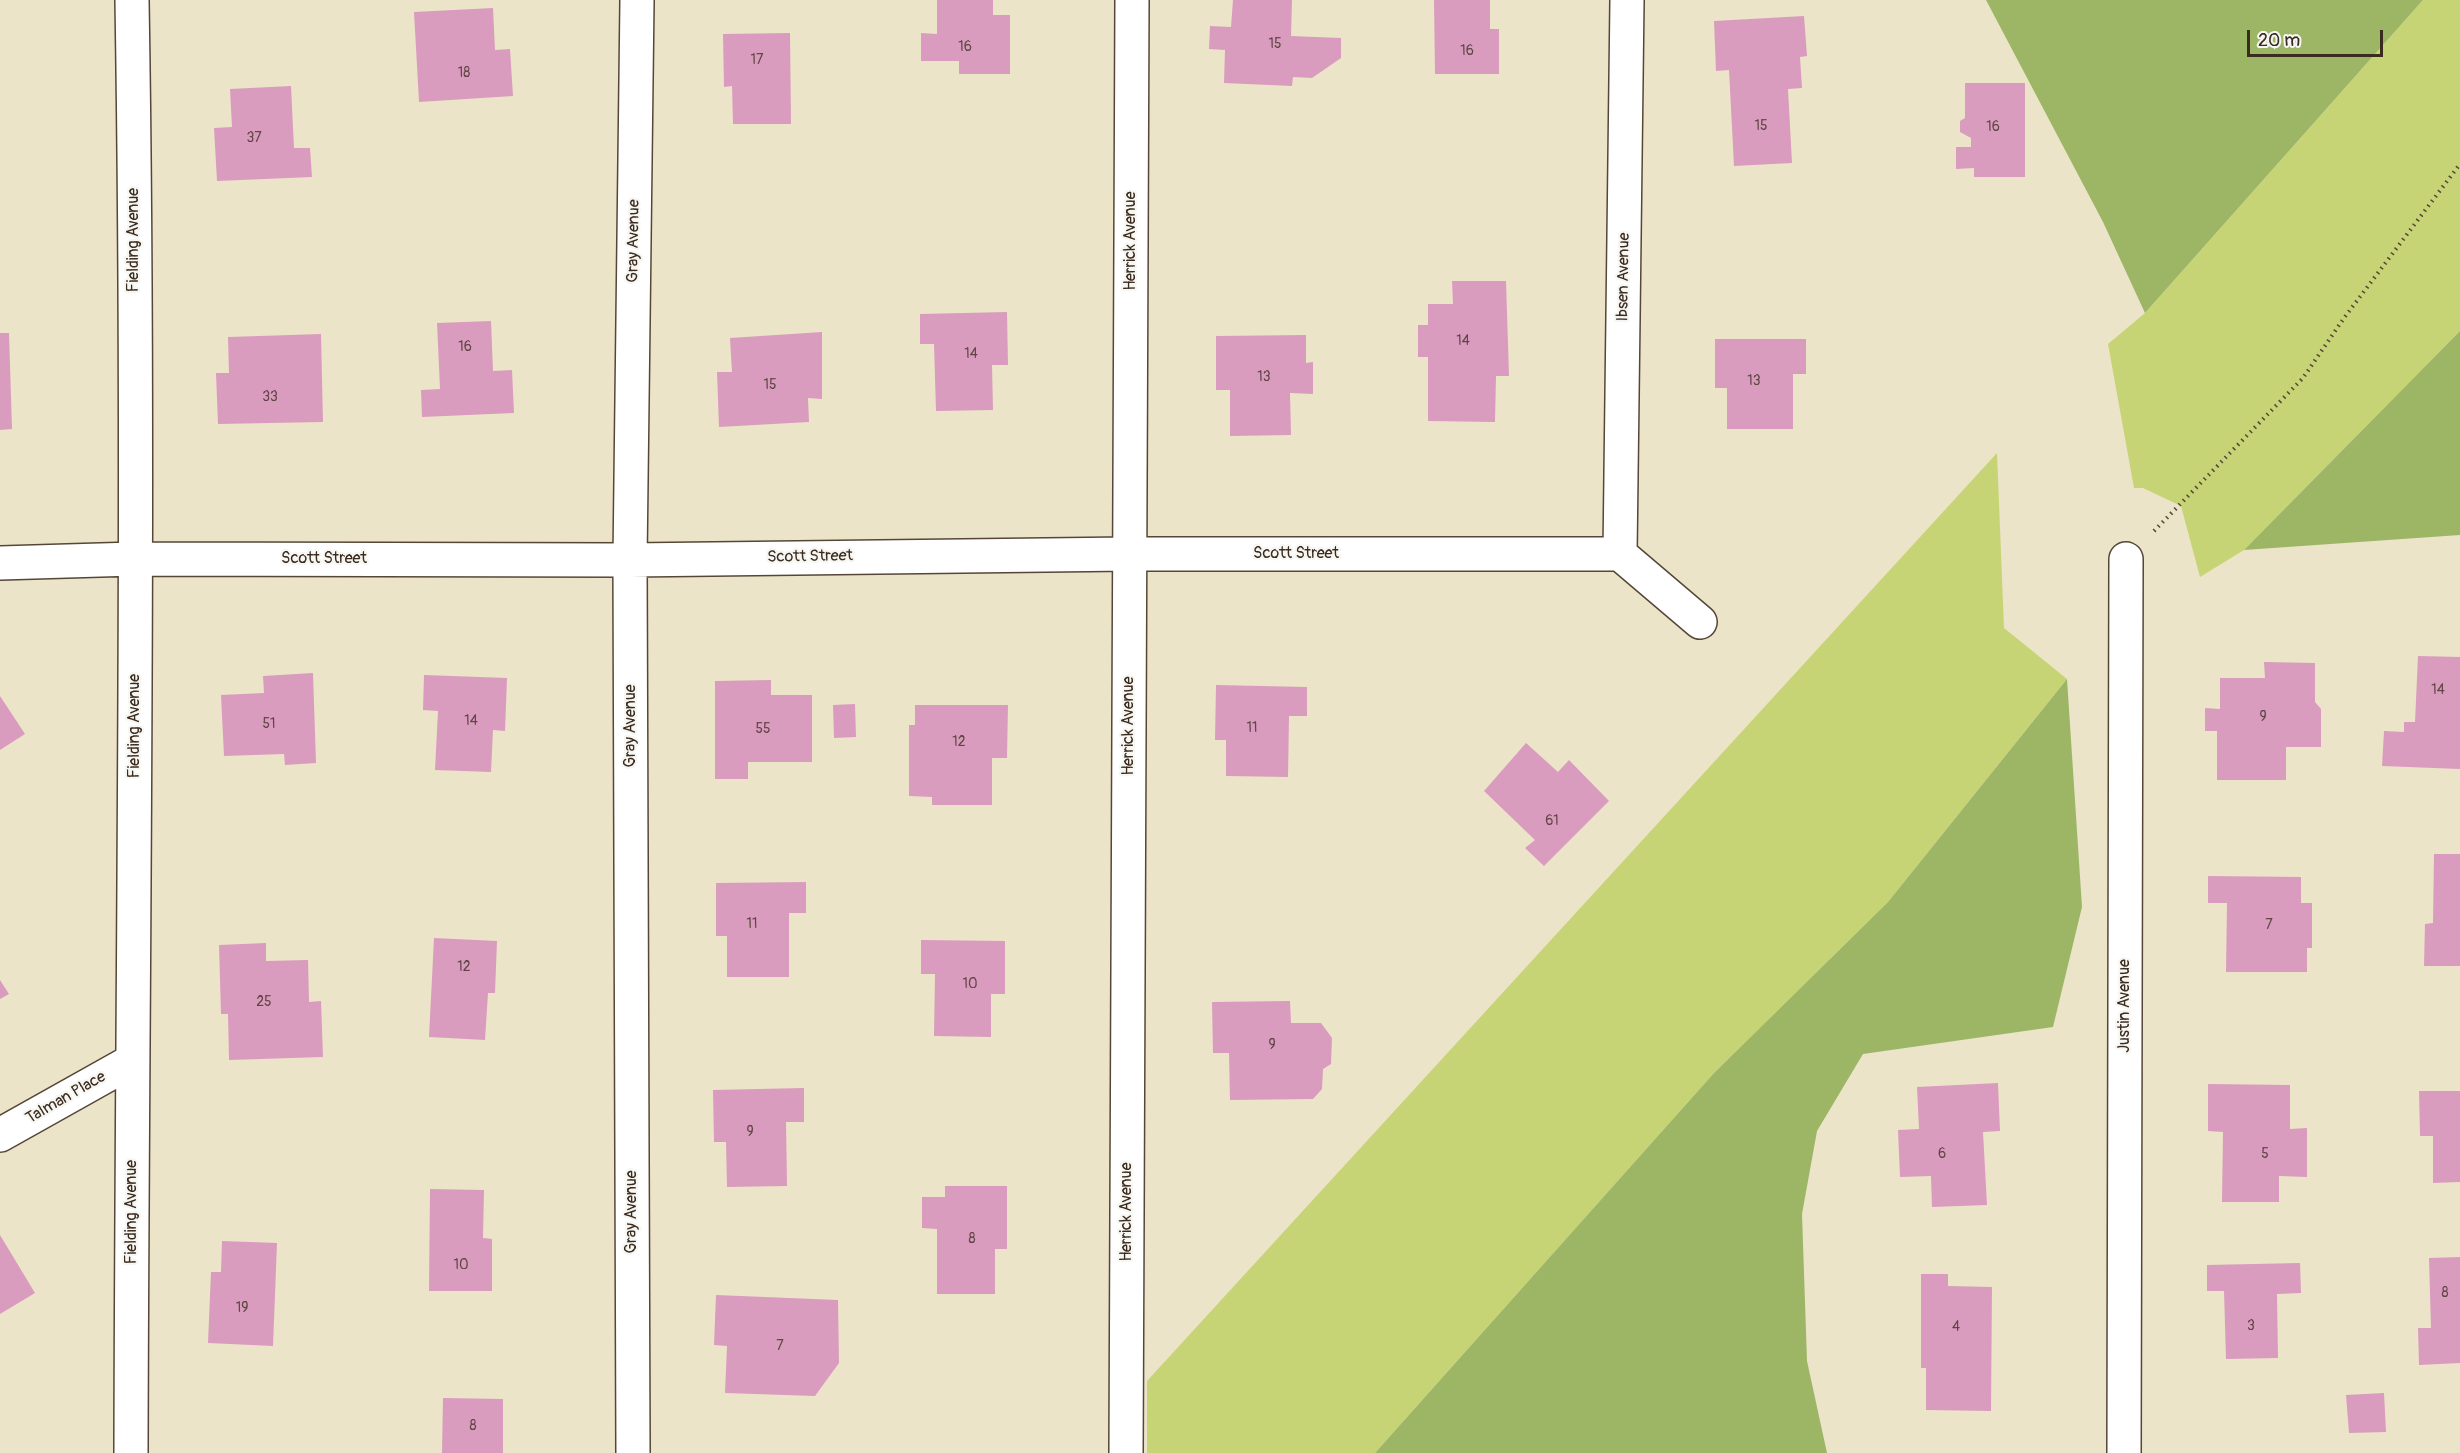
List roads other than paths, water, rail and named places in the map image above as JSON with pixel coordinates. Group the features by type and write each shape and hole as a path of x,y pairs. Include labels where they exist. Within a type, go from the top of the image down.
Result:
{"street":[{"name":"Fielding Avenue","path":"131,1453 135,702 132,0"},
{"name":"Gray Avenue","path":"633,1453 630,560 637,0"},
{"name":"Herrick Avenue","path":"1126,1453 1132,0"},
{"name":"Ibsen Avenue","path":"1620,554 1627,0"},
{"name":"Scott Street","path":"0,563 134,559 630,560 1129,554 1620,554"},
{"path":"1620,554 1700,622"},
{"name":"Justin Avenue","path":"2124,1453 2126,559"},
{"name":"Talman Place","path":"0,1135 132,1061"}]}
